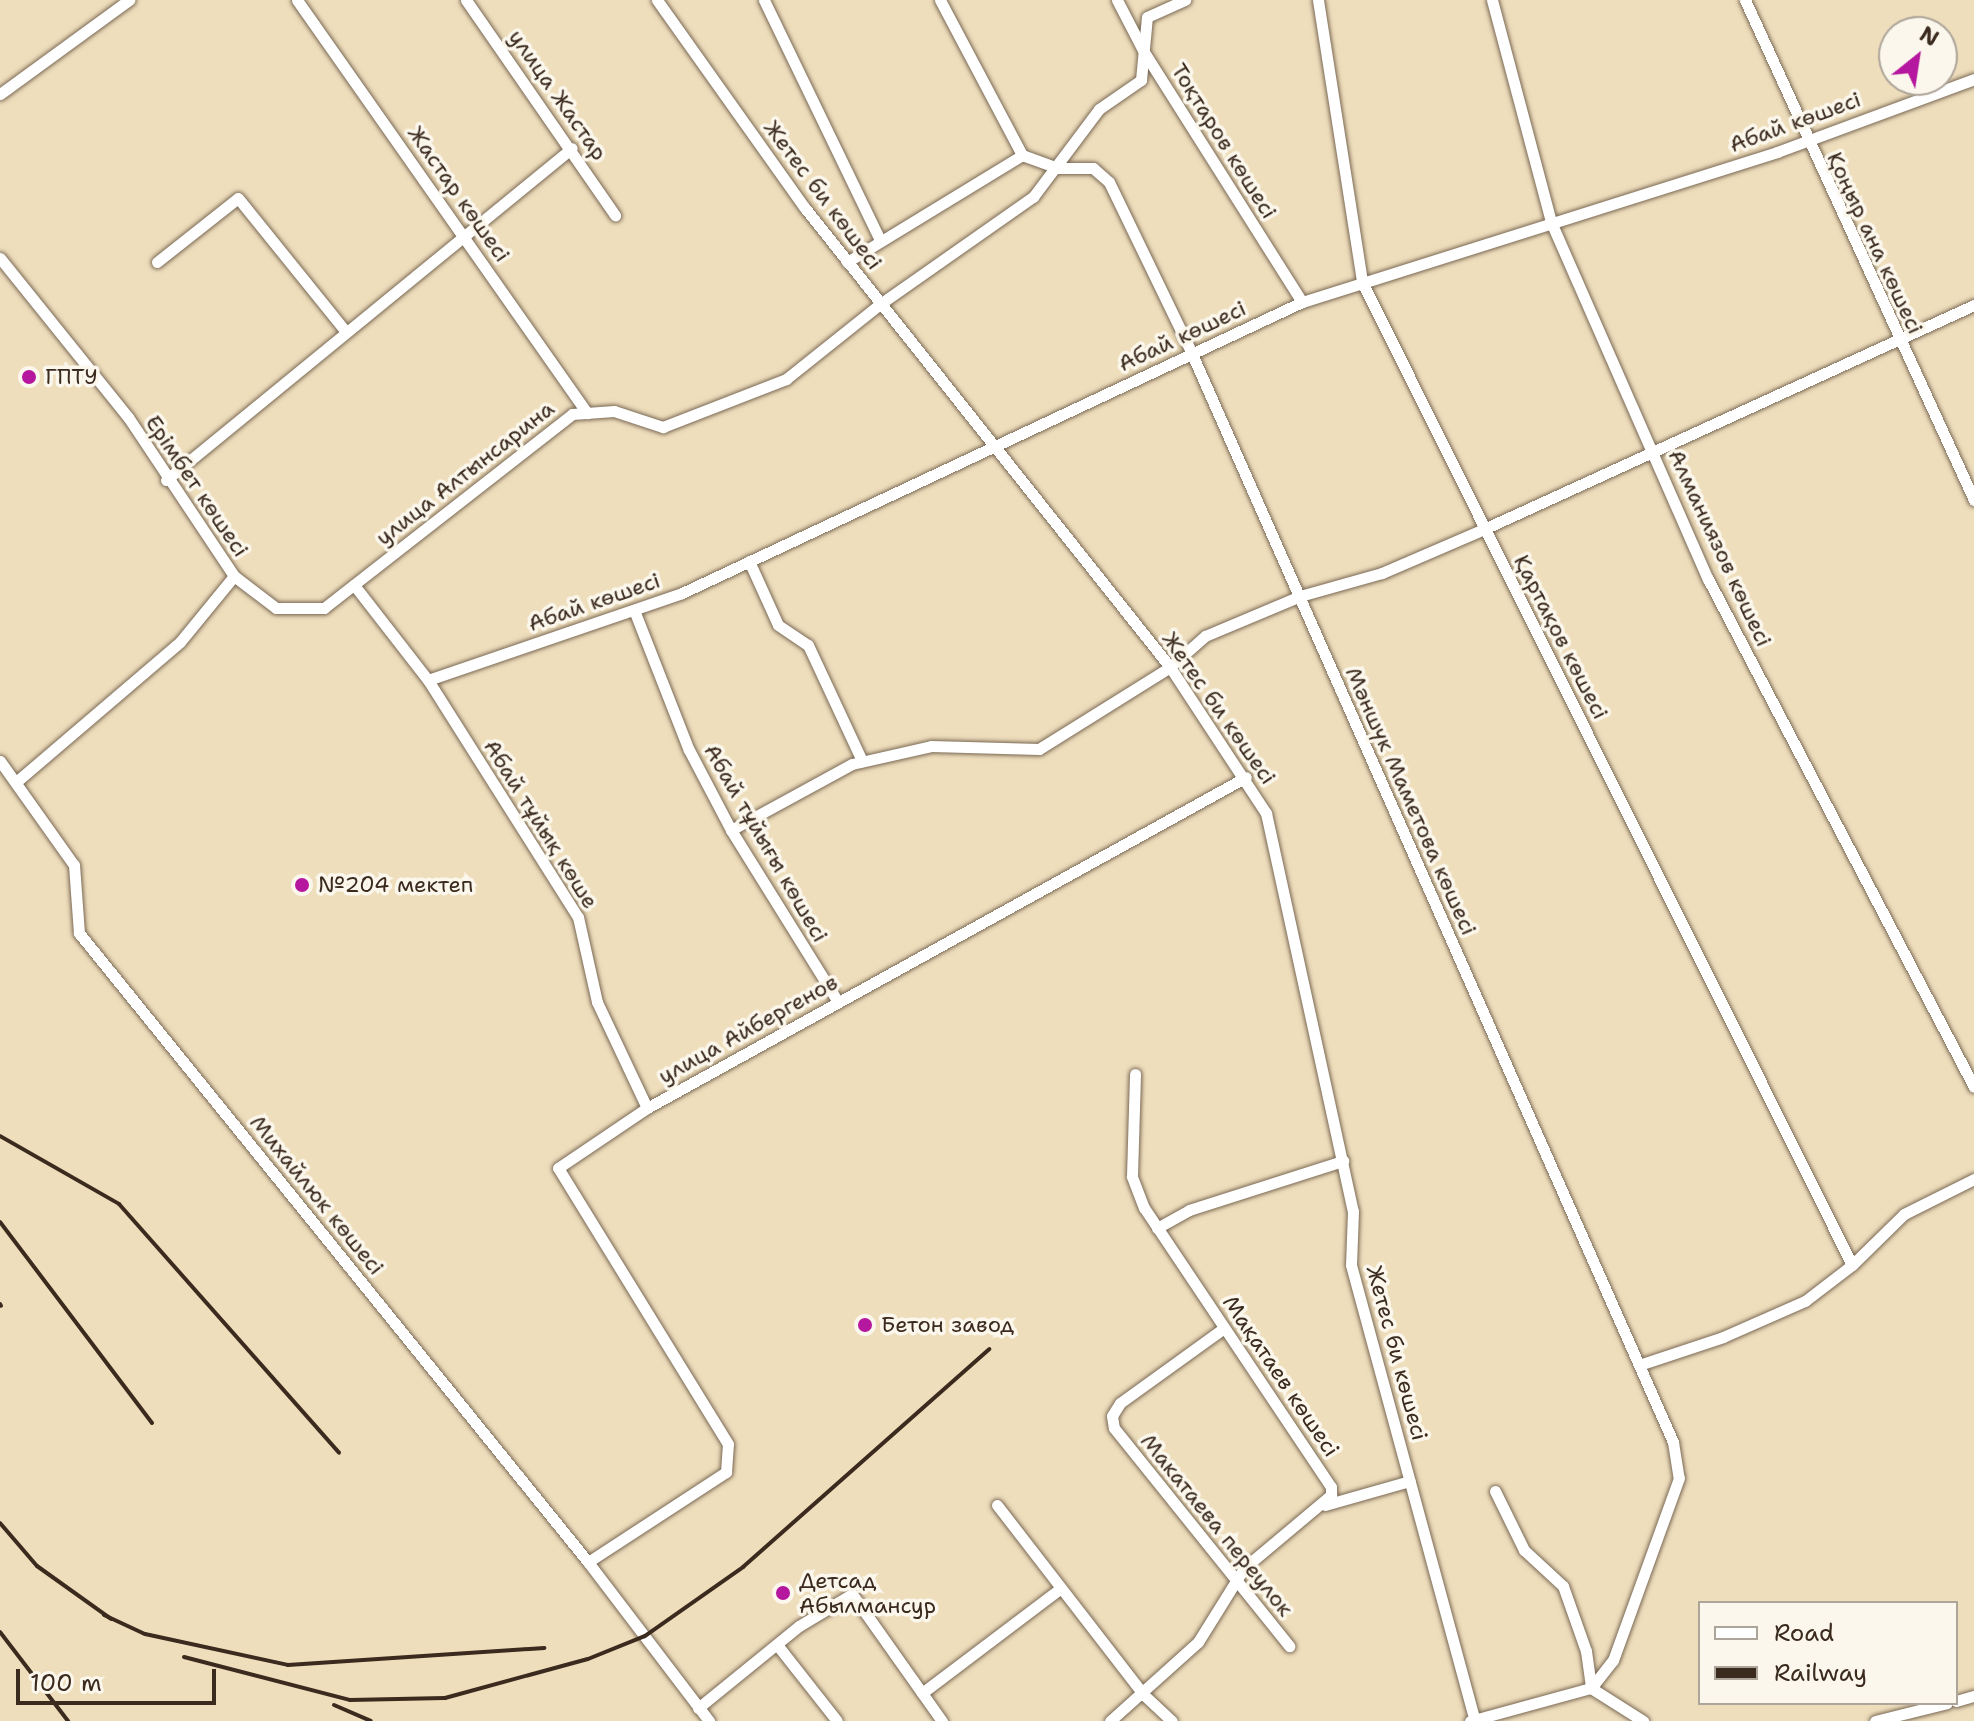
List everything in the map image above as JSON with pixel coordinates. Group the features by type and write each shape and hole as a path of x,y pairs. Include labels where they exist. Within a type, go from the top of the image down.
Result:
{"street":[{"path":"0,94 129,0"},
{"name":"Жастар көшесі","path":"297,0 587,413"},
{"name":"улица Жастар","path":"466,0 572,148 615,215"},
{"name":"Жетес би көшесі","path":"657,0 847,262 1170,667 1246,777 1266,813 1353,1211 1351,1265 1473,1720"},
{"path":"764,0 880,240"},
{"path":"847,262 1022,155 940,0"},
{"name":"Тоқтаров көшесі","path":"1117,0 1144,52 1302,302"},
{"name":"улица Алтынсарина","path":"234,576 276,608 324,608 572,414 614,411 663,427 786,379 880,304 1011,217 1057,168 1099,109 1141,80 1147,17 1185,0"},
{"name":"Қартақов көшесі","path":"1318,0 1362,282 1852,1265"},
{"name":"Алманиязов көшесі","path":"1492,0 1551,222 1715,594 1974,1087"},
{"name":"Қоңыр ана көшесі","path":"1745,0 1805,140 1974,500"},
{"name":"Абай көшесі","path":"428,680 634,610 749,561 1302,302 1805,140 1974,79"},
{"path":"166,480 572,148"},
{"name":"Мәншүк Маметова көшесі","path":"1022,155 1057,168 1093,168 1109,182 1192,354 1673,1442 1679,1478 1613,1660 1591,1688"},
{"path":"157,262 238,198 346,332"},
{"name":"Ерімбет көшесі","path":"0,258 128,417 166,480 234,576 180,642 16,782"},
{"path":"731,830 862,761 931,746 1039,749 1170,667 1205,636 1300,596 1382,573 1653,454 1974,305"},
{"path":"749,561 778,625 808,645 862,761"},
{"name":"Абай тұйық көше","path":"354,585 428,680 578,917 597,1002 647,1108"},
{"name":"Абай тұйығы көшесі","path":"634,610 689,750 731,830 838,1002"},
{"name":"Михайлюк көшесі","path":"0,761 74,865 79,933 588,1562 709,1721"},
{"name":"улица Айбергенов","path":"588,1562 726,1472 728,1444 558,1168 647,1108 1246,777"},
{"name":"Мақатаев көшесі","path":"1135,1074 1132,1176 1157,1228 1331,1487 1325,1505"},
{"path":"1157,1228 1189,1210 1343,1161"},
{"path":"1639,1365 1723,1337 1805,1301 1852,1265 1904,1214 1974,1179"},
{"name":"Макатаева переулок","path":"1224,1328 1120,1403 1112,1416 1114,1428 1289,1646"},
{"path":"1110,1721 1144,1695 1198,1642 1233,1580 1325,1505 1410,1481"},
{"path":"1495,1491 1524,1550 1563,1586 1586,1651 1591,1688"},
{"path":"997,1505 1144,1695 1172,1721"},
{"path":"922,1693 1061,1588"},
{"path":"698,1708 799,1626 852,1594 860,1599 942,1721"},
{"path":"778,1646 837,1721"},
{"path":"1473,1720 1591,1688 1643,1721"},
{"path":"1875,1721 1939,1705"}],"railway":[{"path":"0,1136 119,1204 339,1453"},
{"path":"0,1222 152,1423"},
{"path":"184,1657 350,1700 445,1698 588,1659 645,1636 743,1567 989,1349"},
{"path":"0,1523 37,1566 111,1619"},
{"path":"104,1615 145,1634 288,1665 544,1648"},
{"path":"0,1632 68,1721"},
{"path":"334,1705 371,1721"}],"place":[{"name":"ГПТУ","path":"29,377"},
{"name":"№204 мектеп","path":"302,885"},
{"name":"Бетон завод","path":"865,1325"},
{"name":"Детсад Абылмансур","path":"783,1593"}]}
